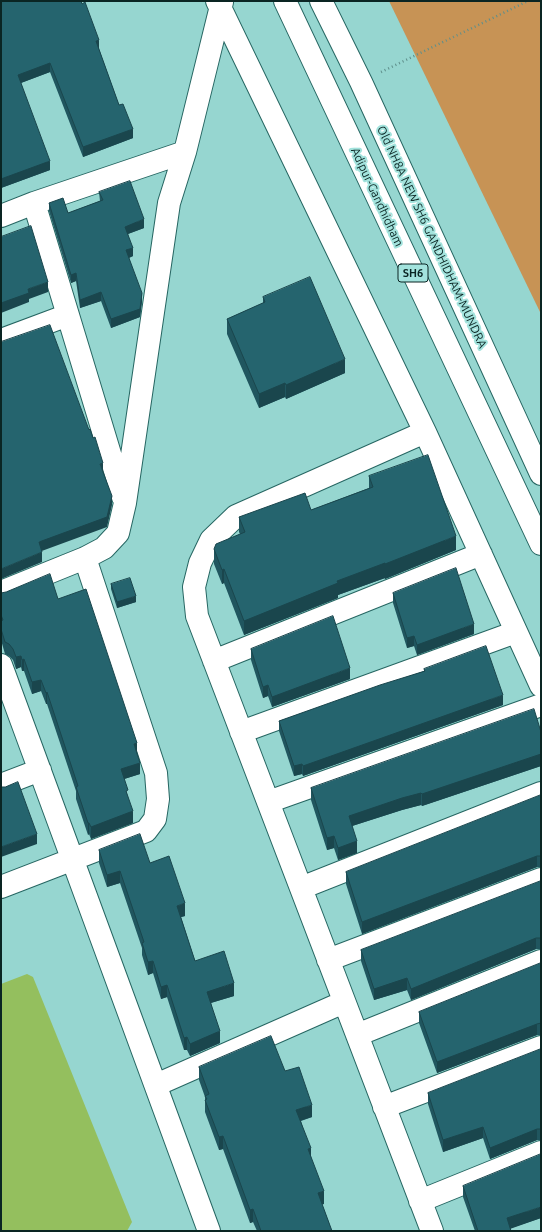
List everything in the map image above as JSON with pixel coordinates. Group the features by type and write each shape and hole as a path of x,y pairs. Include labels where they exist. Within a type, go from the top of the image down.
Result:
{"street":[{"name":"Adipur-Gandhidham","path":"285,1 541,544"},
{"name":"Old NH8A NEW SH6 GANDHIDHAM-MUNDRA","path":"321,1 361,82 541,474"},
{"path":"220,3 243,55 426,432 541,686"},
{"path":"1,592 85,558 104,548 118,533 125,503 170,203 185,152 220,3"},
{"path":"1,216 185,152"},
{"path":"34,204 125,503"},
{"path":"1,340 68,315"},
{"path":"426,432 236,516 211,540 200,563 194,587 198,616 214,661 432,1231"},
{"path":"214,661 481,554"},
{"path":"1,887 146,831 155,819 158,799 156,773 85,558"},
{"path":"241,732 516,632"},
{"path":"1,664 6,690 40,770 209,1231"},
{"path":"268,802 541,705"},
{"path":"1,785 40,770"},
{"path":"301,888 541,793"},
{"path":"328,960 541,879"},
{"path":"357,1035 541,961"},
{"path":"156,1085 344,1002"},
{"path":"384,1107 541,1047"},
{"path":"420,1201 541,1152"}],"path":[{"path":"361,82 528,1"}],"shaded area":[{"path":"389,1 541,1 541,314"},
{"path":"27,974 33,977 132,1222 127,1231 1,1231 1,984"}],"building":[{"path":"1,1 81,1 82,4 85,2 99,40 96,41 119,105 123,104 133,129 83,147 50,63 18,75 50,161 1,179"},
{"path":"130,181 144,219 125,227 133,248 126,250 142,293 140,309 111,319 101,292 80,300 76,273 71,275 49,203 63,198 68,213 103,200 99,192"},
{"path":"31,226 48,282 28,289 29,293 1,303 1,237"},
{"path":"310,277 345,359 286,385 285,383 259,394 227,319 265,302 263,297"},
{"path":"50,325 89,430 90,429 93,438 95,437 103,463 100,464 112,496 107,517 39,542 42,552 1,569 1,342"},
{"path":"428,455 456,536 337,581 338,583 244,621 224,569 222,570 214,549 216,544 245,532 239,517 305,493 311,510 373,487 369,476"},
{"path":"456,568 474,624 417,645 414,636 407,638 393,593"},
{"path":"50,574 58,599 86,589 137,743 134,744 140,763 121,769 128,790 126,791 133,811 91,827 88,823 76,787 78,786 47,692 46,693 41,680 32,682 24,659 22,660 21,656 16,657 13,649 5,642 1,629 1,621 3,620 1,615 1,593"},
{"path":"130,578 136,596 117,602 111,584"},
{"path":"333,616 350,668 272,697 268,685 263,687 251,649"},
{"path":"486,646 503,695 303,766 302,764 294,766 279,721 380,685 425,671 424,669"},
{"path":"534,709 541,732 541,754 422,794 402,798 349,816 357,841 338,848 334,836 327,838 311,788"},
{"path":"18,782 37,834 1,847 1,787"},
{"path":"541,795 541,856 537,856 362,922 346,872"},
{"path":"140,834 150,863 169,856 185,903 177,906 195,961 224,951 234,983 207,992 220,1031 190,1044 187,1037 184,1038 167,985 161,987 153,961 148,962 142,943 144,942 120,871 107,875 99,850"},
{"path":"541,881 541,938 536,938 411,989 407,978 374,989 361,950"},
{"path":"541,963 541,1023 437,1062 419,1012"},
{"path":"271,1036 285,1071 299,1067 312,1105 296,1110 311,1148 308,1149 324,1191 318,1193 332,1231 261,1231 253,1209 250,1210 223,1136 219,1137 205,1100 207,1099 205,1096 209,1094 199,1067"},
{"path":"541,1049 541,1129 537,1129 490,1148 483,1127 443,1140 428,1093"},
{"path":"541,1154 541,1207 507,1218 511,1231 478,1231 463,1186"}]}
